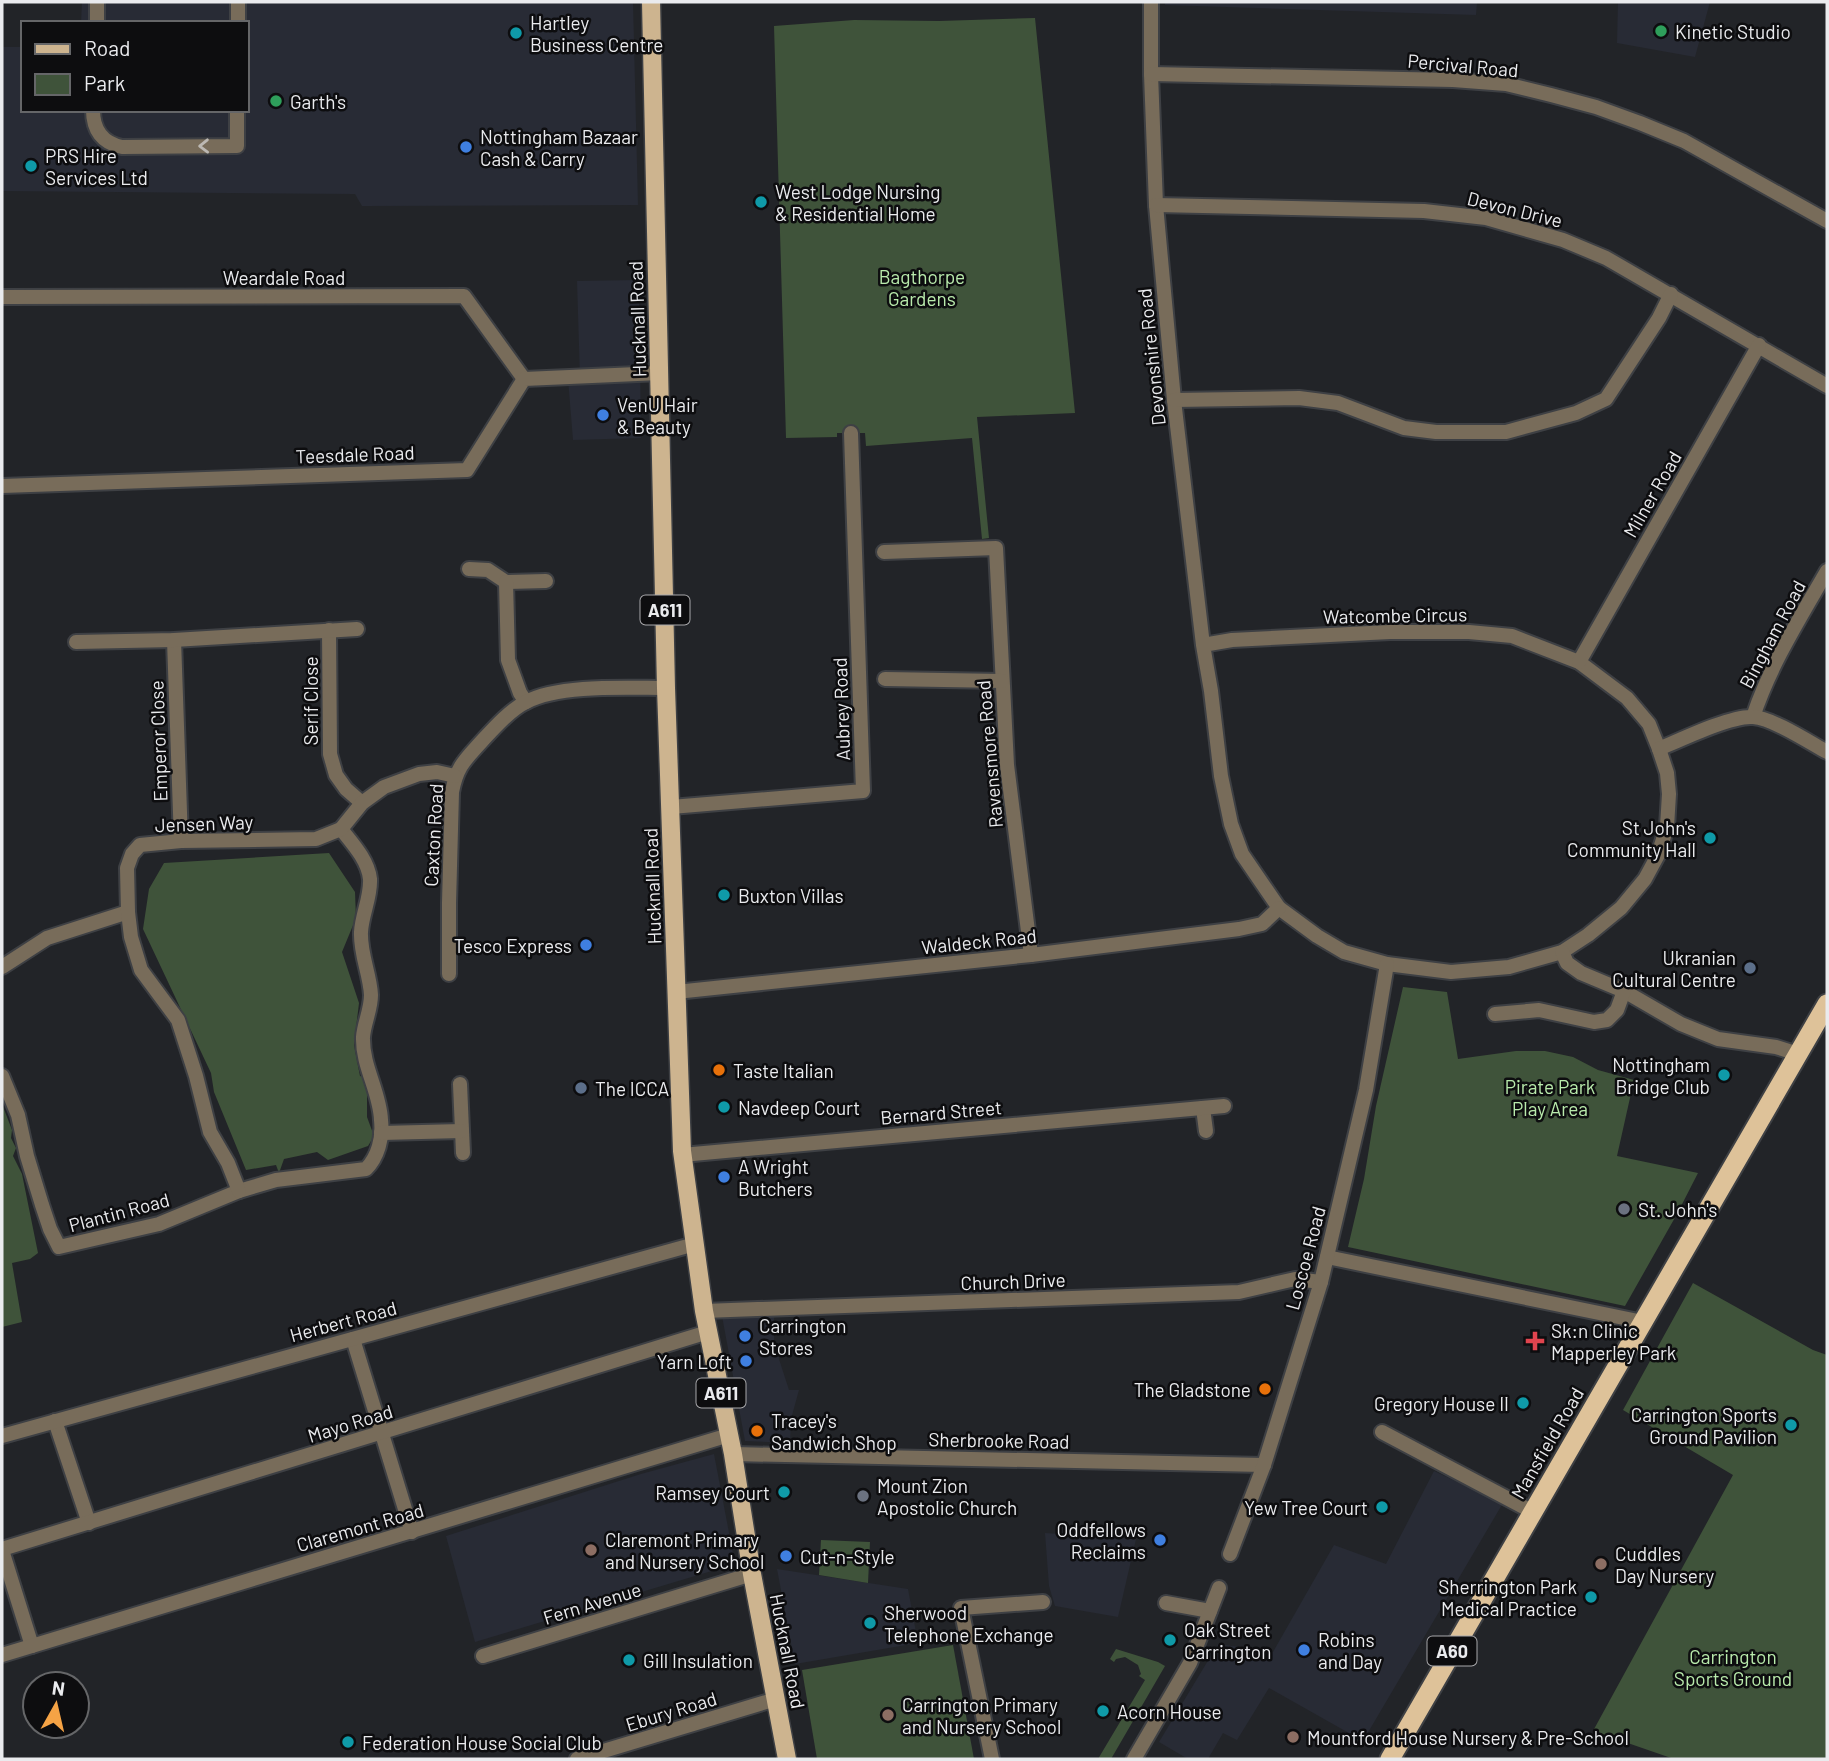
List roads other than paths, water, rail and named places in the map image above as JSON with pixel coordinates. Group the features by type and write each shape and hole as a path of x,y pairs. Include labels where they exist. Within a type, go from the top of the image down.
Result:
{"highway":[{"name":"Mansfield Road","path":"1390,1759 1798,1054 1824,1016"}],"main road":[{"name":"Hucknall Road","path":"651,2 666,688 682,1155 704,1311 733,1454 752,1574 787,1759"}],"street":[{"path":"97,2 97,21"},
{"path":"238,2 238,21"},
{"name":"Devonshire Road","path":"1151,2 1156,205 1174,400 1203,645 1213,706"},
{"name":"Percival Road","path":"1151,74 1453,80 1517,87 1596,107 1684,141 1827,221"},
{"path":"93,112 94,126 98,133 108,143 122,147 237,146 237,112"},
{"name":"Devon Drive","path":"1156,205 1424,211 1486,218 1563,240 1606,258 1827,386"},
{"path":"1174,400 1299,398 1338,403 1404,428 1436,432 1506,432 1577,413 1606,399 1652,329 1671,294"},
{"name":"Weardale Road","path":"2,297 464,296 524,379"},
{"name":"Milner Road","path":"1579,662 1759,345"},
{"path":"524,379 660,373"},
{"name":"Teesdale Road","path":"2,486 467,470 524,379"},
{"name":"Aubrey Road","path":"671,807 863,791 851,433"},
{"name":"Ravensmore Road","path":"884,552 996,548 1007,765 1031,955"},
{"path":"470,569 488,570 506,582 546,582"},
{"name":"Bingham Road","path":"1827,571 1761,691 1753,717 1775,724 1827,752"},
{"path":"506,582 508,660 526,702"},
{"name":"Serif Close","path":"174,640 357,629"},
{"name":"Serif Close","path":"329,630 330,754 336,775 346,789 362,803"},
{"name":"Watcombe Circus","path":"1203,645 1232,640 1390,632 1469,632 1512,636 1579,662 1627,698 1648,724 1667,773 1667,827 1658,855 1645,878 1621,908 1562,952 1509,967 1451,972 1387,964 1344,952 1279,908 1242,854 1231,824 1221,776 1213,706"},
{"path":"76,642 174,640"},
{"name":"Emperor Close","path":"174,640 181,841"},
{"path":"885,679 1002,681"},
{"name":"Caxton Road","path":"449,974 452,792 455,776 462,763 490,732 526,702 557,692 666,688"},
{"path":"1659,749 1731,720 1753,717"},
{"path":"239,1191 276,1180 366,1169 374,1161 382,1119 374,1084 365,1061 363,1037 371,995 361,947 361,928 370,878 361,855 341,829 362,803 384,787 419,774 437,772 455,776"},
{"name":"Jensen Way","path":"239,1191 228,1163 210,1132 178,1020 141,970 131,937 127,868 139,845 181,841 316,839 341,829"},
{"name":"Waldeck Road","path":"677,992 1031,955 1239,929 1262,924 1279,908"},
{"path":"2,967 47,938 128,912"},
{"path":"1562,952 1567,963 1574,968 1681,1024 1718,1039 1776,1046 1798,1054"},
{"name":"Loscoe Road","path":"1230,1555 1264,1465 1321,1282 1366,1090 1387,964"},
{"path":"1495,1014 1540,1006 1594,1022 1607,1020 1617,1010 1624,992"},
{"name":"Plantin Road","path":"2,1076 18,1115 27,1156 50,1229 59,1247 159,1224 239,1191"},
{"path":"460,1084 463,1153"},
{"name":"Bernard Street","path":"682,1155 1224,1106"},
{"path":"1203,1108 1206,1131"},
{"path":"381,1133 462,1131"},
{"name":"Herbert Road","path":"2,1436 695,1244"},
{"path":"1327,1257 1643,1322"},
{"name":"Church Drive","path":"704,1311 1239,1293 1295,1279 1321,1282"},
{"name":"Mayo Road","path":"2,1549 708,1332"},
{"path":"353,1339 412,1532"},
{"path":"55,1421 89,1523"},
{"path":"1382,1432 1533,1512"},
{"name":"Claremont Road","path":"2,1655 729,1435"},
{"name":"Sherbrooke Road","path":"733,1454 1264,1465"},
{"path":"2,1549 32,1646"},
{"name":"Fern Avenue","path":"482,1656 752,1574"},
{"path":"1134,1759 1190,1663 1219,1588"},
{"path":"992,1759 961,1608 1043,1602"},
{"path":"1166,1603 1210,1611"},
{"name":"Ebury Road","path":"577,1759 776,1699"}],"place":[{"name":"Kinetic Studio","path":"1661,31"},
{"name":"Hartley Business Centre","path":"516,33"},
{"name":"Garth's","path":"276,101"},
{"name":"Nottingham Bazaar Cash & Carry","path":"466,147"},
{"name":"PRS Hire Services Ltd","path":"31,166"},
{"name":"West Lodge Nursing & Residential Home","path":"761,202"},
{"name":"VenU Hair & Beauty","path":"603,415"},
{"name":"St John's Community Hall","path":"1710,838"},
{"name":"Buxton Villas","path":"724,895"},
{"name":"Tesco Express","path":"586,945"},
{"name":"Ukranian Cultural Centre","path":"1750,968"},
{"name":"Taste Italian","path":"719,1070"},
{"name":"Nottingham Bridge Club","path":"1724,1075"},
{"name":"The ICCA","path":"581,1088"},
{"name":"Navdeep Court","path":"724,1107"},
{"name":"A Wright Butchers","path":"724,1177"},
{"name":"St. John's","path":"1624,1209"},
{"name":"Carrington Stores","path":"745,1336"},
{"name":"Sk:n Clinic Mapperley Park","path":"1535,1341"},
{"name":"Yarn Loft","path":"746,1361"},
{"name":"The Gladstone","path":"1265,1389"},
{"name":"Gregory House II","path":"1523,1403"},
{"name":"Carrington Sports Ground Pavilion","path":"1791,1425"},
{"name":"Tracey's Sandwich Shop","path":"757,1431"},
{"name":"Ramsey Court","path":"784,1492"},
{"name":"Mount Zion Apostolic Church","path":"863,1496"},
{"name":"Yew Tree Court","path":"1382,1507"},
{"name":"Oddfellows Reclaims","path":"1160,1540"},
{"name":"Claremont Primary and Nursery School","path":"591,1550"},
{"name":"Cut-n-Style","path":"786,1556"},
{"name":"Cuddles Day Nursery","path":"1601,1564"},
{"name":"Sherrington Park Medical Practice","path":"1591,1597"},
{"name":"Sherwood Telephone Exchange","path":"870,1623"},
{"name":"Oak Street Carrington","path":"1170,1640"},
{"name":"Robins and Day","path":"1304,1650"},
{"name":"Gill Insulation","path":"629,1660"},
{"name":"Acorn House","path":"1103,1711"},
{"name":"Carrington Primary and Nursery School","path":"888,1715"},
{"name":"Mountford House Nursery & Pre-School","path":"1293,1737"},
{"name":"Federation House Social Club","path":"348,1742"}],"park label":[{"name":"Bagthorpe Gardens","path":"922,287"},
{"name":"Pirate Park Play Area","path":"1550,1097"},
{"name":"Carrington Sports Ground","path":"1733,1667"}]}
